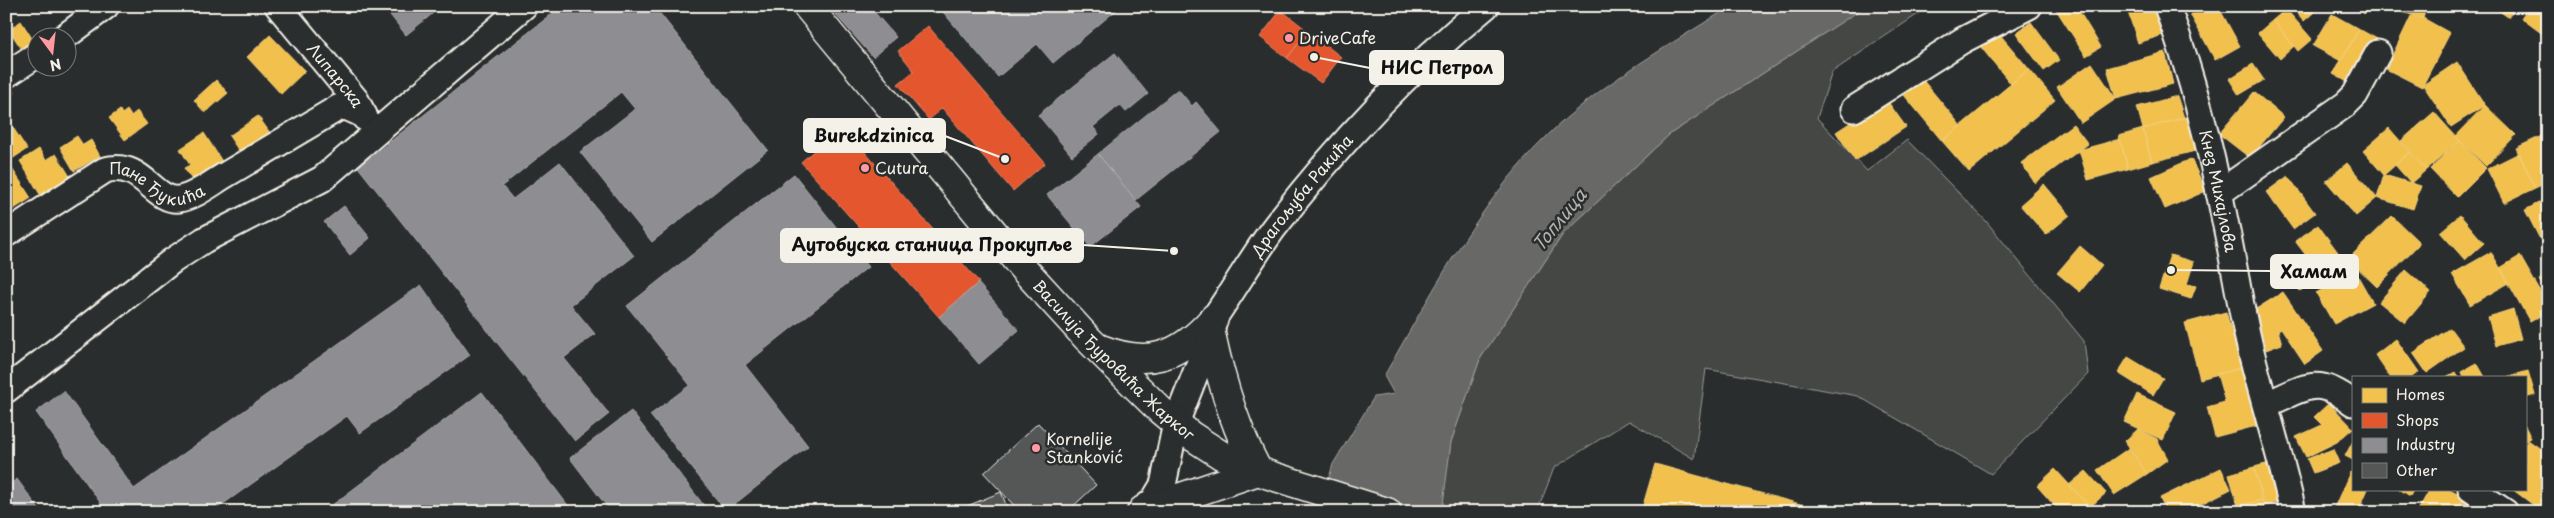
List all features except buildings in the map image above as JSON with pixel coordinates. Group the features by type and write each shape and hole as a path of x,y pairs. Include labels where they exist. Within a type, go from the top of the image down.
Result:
{"main road":[{"name":"Василија Ђуровића Жарког","path":"807,6 1022,267 1095,346 1160,410 1221,455 1264,473 1387,512"},
{"path":"1095,346 1116,354 1137,358 1164,355 1189,344 1213,326 1226,393 1240,434 1264,473 1141,511"}],"street":[{"path":"76,28 106,6"},
{"name":"Липарска","path":"278,6 356,100 364,115 364,134 355,154"},
{"path":"6,390 172,261 204,240 322,179 355,154 524,6"},
{"name":"Драгољуба Ракића","path":"1141,511 1154,500 1163,485 1176,423 1213,326 1273,230 1373,111 1456,31 1486,6"},
{"path":"1854,109 1963,40 2029,6"},
{"name":"Кнез Михајлова","path":"2167,6 2183,51 2219,193 2250,348 2267,404 2293,512"},
{"path":"2219,193 2346,104 2354,95 2378,53"},
{"path":"6,75 28,61"},
{"name":"Пане Ђукића","path":"6,234 105,170 117,167 131,170 170,197 179,199 208,186 338,108 346,107 364,115"},
{"path":"2267,404 2312,385 2322,385 2352,401"},
{"path":"2472,490 2505,512"}],"shaded area":[{"path":"1866,6 1930,6 1832,72 1817,118 1867,171 1907,140 1986,221 2084,341 2088,374 1991,474 1858,396 1706,369 1694,459 1629,421 1554,468 1537,512 1463,512 1442,505 1451,442 1480,359 1563,234 1670,134"}],"water":[{"name":"Топлица","path":"1731,6 1866,6 1670,134 1563,234 1480,359 1451,442 1442,512 1319,512 1333,464 1374,397 1394,394 1384,376 1426,303 1470,231 1521,163 1550,133 1600,91"}],"place":[{"name":"DriveCafe","path":"1289,38"},
{"name":"НИС Петрол","path":"1314,57"},
{"name":"Burekdzinica","path":"1005,159"},
{"name":"Cutura","path":"865,168"},
{"name":"Аутобуска станица Прокупље","path":"1174,251"},
{"name":"Хамам","path":"2171,270"},
{"name":"Kornelije Stanković","path":"1036,448"}]}
